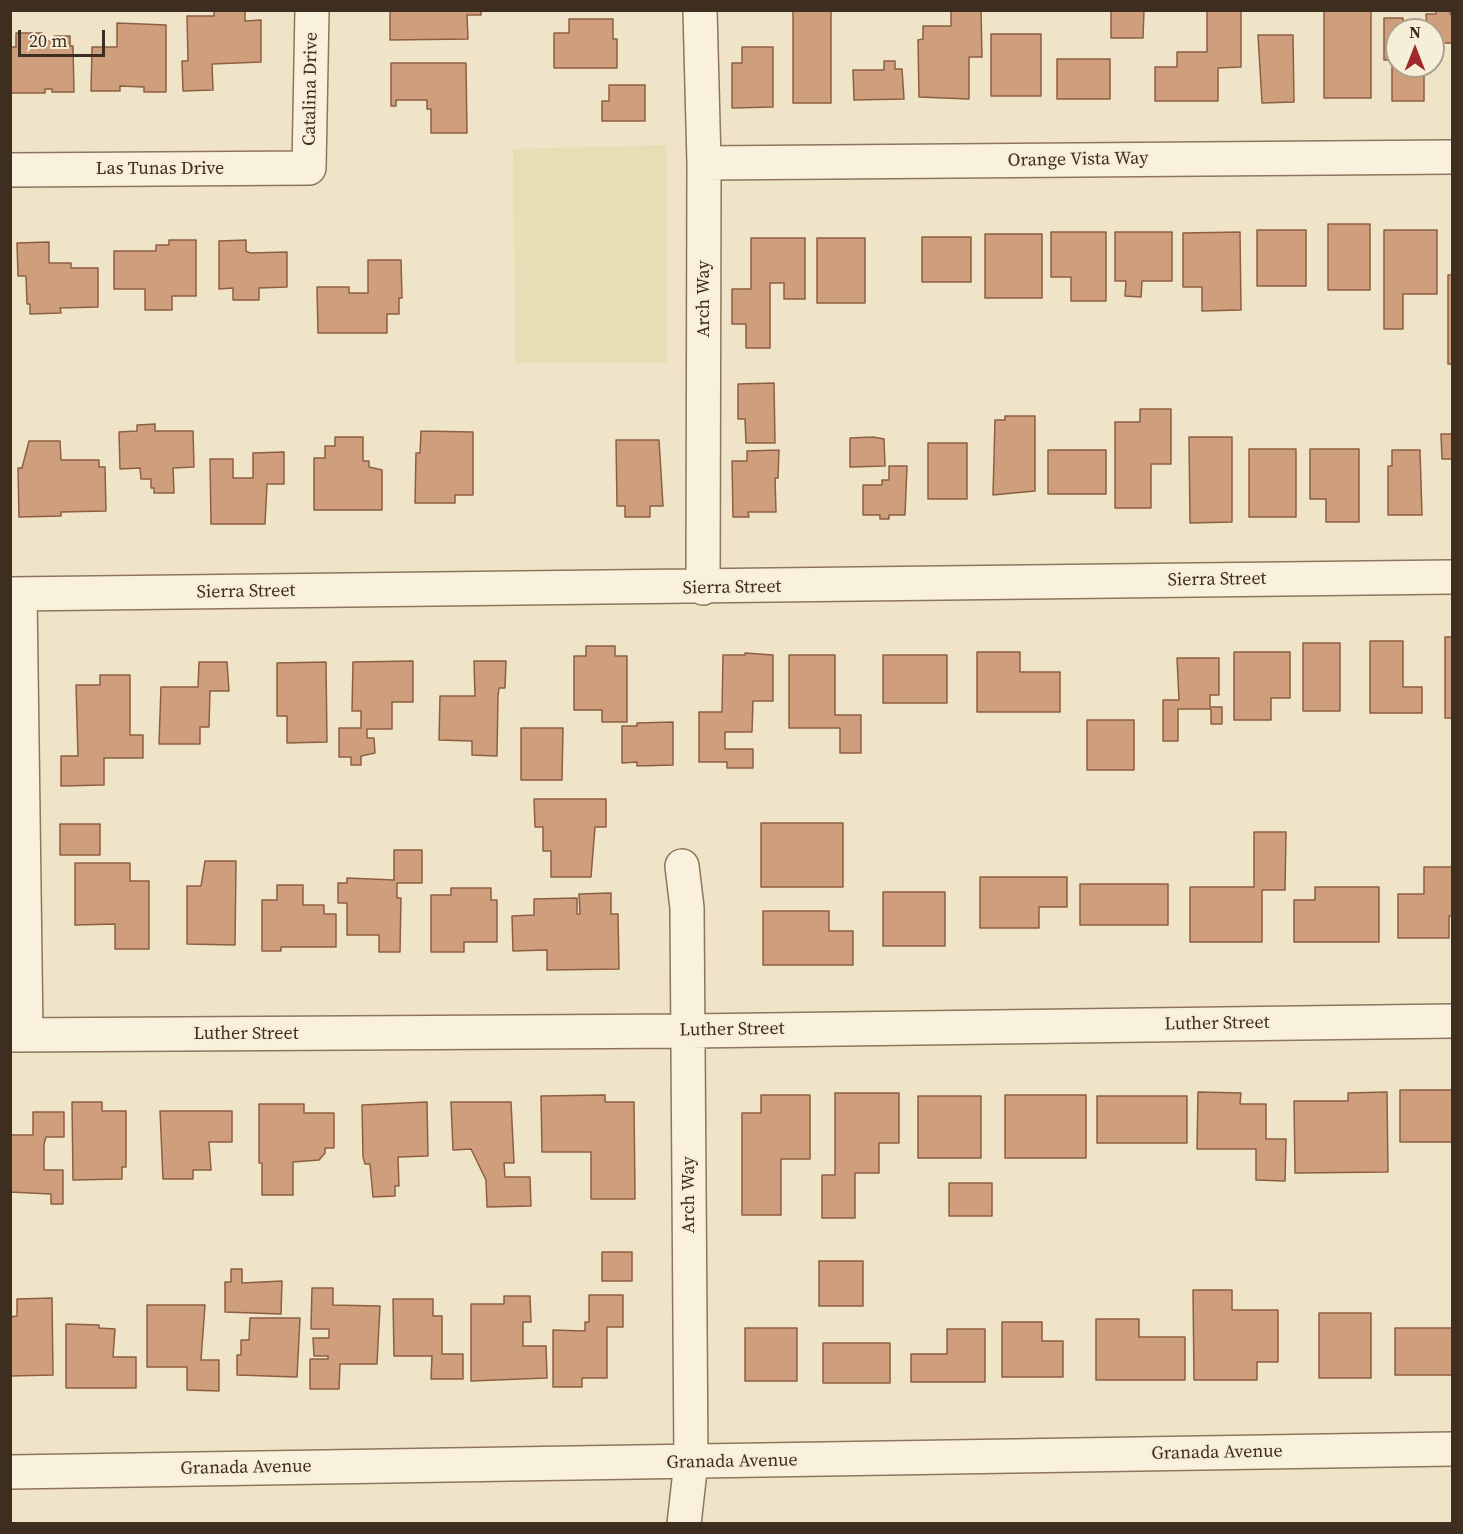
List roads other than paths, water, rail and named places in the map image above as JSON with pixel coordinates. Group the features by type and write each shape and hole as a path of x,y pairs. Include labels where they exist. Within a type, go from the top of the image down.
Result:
{"street":[{"name":"Catalina Drive","path":"309,168 312,10"},
{"name":"Arch Way","path":"700,10 704,163 703,588"},
{"name":"Orange Vista Way","path":"704,163 1452,156"},
{"name":"Las Tunas Drive","path":"10,170 309,168"},
{"name":"Sierra Street","path":"15,594 703,588 1452,577"},
{"path":"15,594 18,1035"},
{"name":"Arch Way","path":"682,866 687,908 689,1031 691,1462 684,1524"},
{"name":"Luther Street","path":"18,1035 689,1031 1452,1021"},
{"name":"Granada Avenue","path":"10,1472 1452,1449"}]}
